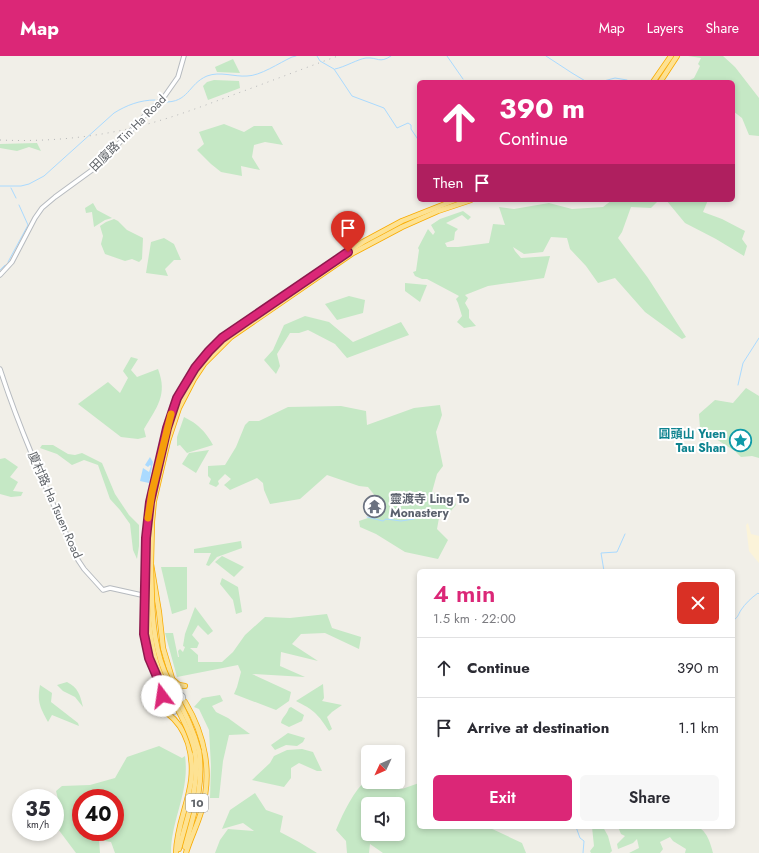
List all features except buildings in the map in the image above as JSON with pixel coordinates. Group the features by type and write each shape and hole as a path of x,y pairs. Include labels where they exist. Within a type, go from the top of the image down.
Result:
{"highway":[{"path":"654,80 671,56"},
{"path":"661,80 677,56"},
{"name":"10","path":"185,853 200,790 201,772 197,752 186,724 164,682 155,658 152,641 146,530 148,512 167,428 174,406 181,390 200,361 230,332 348,252 402,222 450,202"},
{"name":"10","path":"148,564 154,501 168,441 181,402 204,364 231,336 353,253 402,227 438,211 465,202"},
{"path":"148,564 161,624 163,648 173,682 185,686"},
{"path":"148,564 144,634 149,658 161,686"},
{"path":"184,702 197,725 201,736 205,755 207,778 203,805 185,853"},
{"path":"167,714 177,723 184,733 191,762 190,788 178,840 177,853"},
{"name":"10","path":"177,853 192,807 196,788 197,752"}],"street":[{"name":"田廈路 Tin Ha Road","path":"0,275 12,262 35,218 42,208 54,197 99,165 164,97 178,77 184,56"},
{"name":"廈村路 Ha Tsuen Road","path":"0,369 8,395 60,521 81,564 103,590 110,588 139,594 150,598 152,637 162,670"},
{"path":"162,670 173,682 176,690 183,696 184,702 183,706 176,712 167,714 162,711 159,706 159,701 166,693 176,690"},
{"path":"162,670 162,696"}],"green space":[{"path":"688,56 723,56 735,67 759,98 759,136 749,135 742,118 735,113 735,80 690,80 694,78 700,66 698,64 701,58"},
{"path":"233,59 240,73 217,72 215,67"},
{"path":"214,80 239,81 240,88 208,100 203,86 207,82"},
{"path":"224,124 244,132 254,126 272,126 283,145 265,142 254,145 252,157 260,170 241,166 242,176 221,172 197,150 204,144 199,132"},
{"path":"37,143 41,151 29,147 17,151 0,148 0,144"},
{"path":"609,202 657,202 651,208 631,207 622,232 618,238 648,278 686,337 682,339 645,312 615,278 598,283 586,266 570,249 567,238 551,237 543,252 524,254 513,247 521,258 550,256 544,278 488,286 465,295 468,298 465,303 469,310 469,318 476,326 464,328 457,322 462,316 456,299 459,296 427,279 422,279 415,276 413,272 416,271 418,248 428,229 433,235 435,232 431,225 440,219 463,211 471,217 468,220 462,215 446,223 458,229 455,232 454,240 445,243 447,247 489,243 493,224 505,225 499,207 514,209 549,203 572,209 603,207"},
{"path":"668,202 707,202 703,212 722,219 745,231 742,239 747,246 744,256 716,239 685,223"},
{"path":"93,203 97,210 112,218 105,220 94,227 92,212 86,213 85,208"},
{"path":"114,219 127,230 143,238 142,259 139,262 132,259 125,261 105,254 101,244 103,236 100,226"},
{"path":"164,238 174,244 181,260 174,260 165,269 168,276 146,273 151,242"},
{"path":"405,283 427,285 420,302 405,291"},
{"path":"349,296 365,300 363,313 337,320 325,304"},
{"path":"305,316 329,322 353,342 401,322 409,335 347,358 335,344 308,330 299,333 290,333 277,354 280,366 276,374 264,360 273,350 284,325"},
{"path":"131,357 138,359 131,370 137,377 158,369 162,386 160,400 144,429 146,437 138,439 121,437 78,404 108,382 120,393 128,378 123,371"},
{"path":"746,388 759,396 759,458 752,456 741,457 735,451 700,429 699,414 715,400 733,403"},
{"path":"440,405 442,415 436,432 443,466 437,474 432,492 454,500 456,505 450,512 439,518 437,529 448,540 438,559 405,552 376,534 360,527 359,521 383,513 376,497 368,487 359,486 327,475 300,499 270,504 264,490 263,483 257,478 230,490 224,485 231,479 225,474 218,481 219,484 216,487 209,484 211,479 208,476 208,466 225,465 236,447 245,425 249,421 259,421 288,407 341,406 366,411 367,425 414,408"},
{"path":"184,417 201,428 213,445 187,453 180,445 177,446 177,437"},
{"path":"42,445 53,445 68,454 75,455 82,453 102,463 115,494 129,515 139,525 139,546 137,559 133,550 130,524 110,499 98,465 84,460 72,465 57,454 40,448"},
{"path":"209,450 196,473 182,464 189,453"},
{"path":"5,458 18,467 10,477 18,482 13,491 23,492 21,496 11,497 0,494 0,459"},
{"path":"241,541 242,548 217,557 209,566 206,565 211,553 194,553 194,549"},
{"path":"222,556 244,567 234,577 215,562"},
{"path":"161,567 187,567 187,609 172,614"},
{"path":"222,578 238,587 242,612 236,614 233,600 220,584"},
{"path":"195,607 213,631 208,635 198,625 192,635 199,643 197,648 190,648 198,655 198,662 222,662 233,652 245,635 265,617 290,618 327,614 332,628 361,637 359,649 325,633 301,634 292,644 318,661 281,652 280,666 305,677 252,674 291,692 289,701 276,710 234,694 241,672 238,665 177,677 165,633 173,633 179,657 178,651 180,649 183,652 185,647 183,646 185,634"},
{"path":"67,682 78,692 83,707 75,697 63,691 57,685"},
{"path":"323,684 324,698 322,701 342,705 327,717 332,729 329,731 322,720 315,713 296,701"},
{"path":"40,685 52,693 51,702 78,723 79,726 52,715 48,722 40,704"},
{"path":"176,692 180,695 182,704 175,710 166,711 161,706 162,699 167,694"},
{"path":"220,695 223,701 212,706 216,712 228,718 250,734 229,735 223,761 219,798 210,798 211,766 209,730 199,709 194,707 202,698"},
{"path":"291,707 304,715 302,721 289,727 281,723 282,719"},
{"path":"288,733 305,738 303,742 297,746 286,745 275,750 271,745"},
{"path":"159,746 182,758 185,756 185,782 174,829 171,853 115,853 111,842 105,841 124,841 124,789 72,789 72,841 99,841 100,853 76,853 64,837 64,789 58,789 62,786 90,785 115,778 127,757"},
{"path":"302,749 313,752 322,771 317,771 299,763 291,768 291,778 284,787 252,780 270,763 274,756 287,750"},
{"path":"417,784 417,829 492,829 522,843 526,853 383,853 370,844 369,853 347,853 346,841 336,830 349,802 361,785 361,789 405,789"},
{"path":"255,793 266,810 283,816 280,832 317,853 215,853 220,840 228,829 254,831 243,823 222,829 230,810"},
{"path":"592,829 604,829 608,836 612,851 610,853 591,853 590,851 594,846"},
{"path":"619,829 701,829 708,838 713,853 685,853 686,849 673,841 670,837 660,842 663,849 660,853 629,853 639,848 637,839 633,843 618,849 617,844 625,836 621,834"}],"sand":[{"path":"748,523 751,534 759,536 759,563 749,551 746,525"}],"water":[{"path":"150,457 153,462 149,483 140,481 143,468 149,472 151,466 150,465 148,467 145,465"}],"waterway":[{"path":"164,102 179,99 184,96 201,79 207,76 217,74 242,76 258,74 296,56"},
{"path":"317,56 320,61 334,69 352,96 384,108 397,128 408,123 411,125 411,129 417,138"},
{"path":"335,69 366,58 384,60 391,56"},
{"path":"447,56 463,79"},
{"path":"546,56 584,80"},
{"path":"608,80 615,78 627,80"},
{"path":"0,186 21,186 29,184 44,176 114,113 134,104 155,100"},
{"path":"11,188 16,198"},
{"path":"8,262 28,225 19,205"},
{"path":"0,270 5,265"},
{"path":"738,385 743,363 759,338"},
{"path":"367,517 383,521 386,519 401,521 414,519 422,513 441,513"},
{"path":"604,569 601,553 617,552 625,534"},
{"path":"735,618 748,601 758,593 759,594"},
{"path":"577,829 580,838 584,841 583,853"}],"railway":[{"path":"0,140 66,138 132,128 194,109 338,56"}],"slow traffic":[{"path":"148,518 152,492 171,414"}],"place":[{"name":"圓頭山 Yuen Tau Shan","path":"741,441"},
{"name":"靈渡寺 Ling To Monastery","path":"375,506"}],"route":[{"path":"162,696 161,686 151,666 144,634 146,530 152,492 170,416 174,406 181,390 195,368 222,338 348,252"}]}
